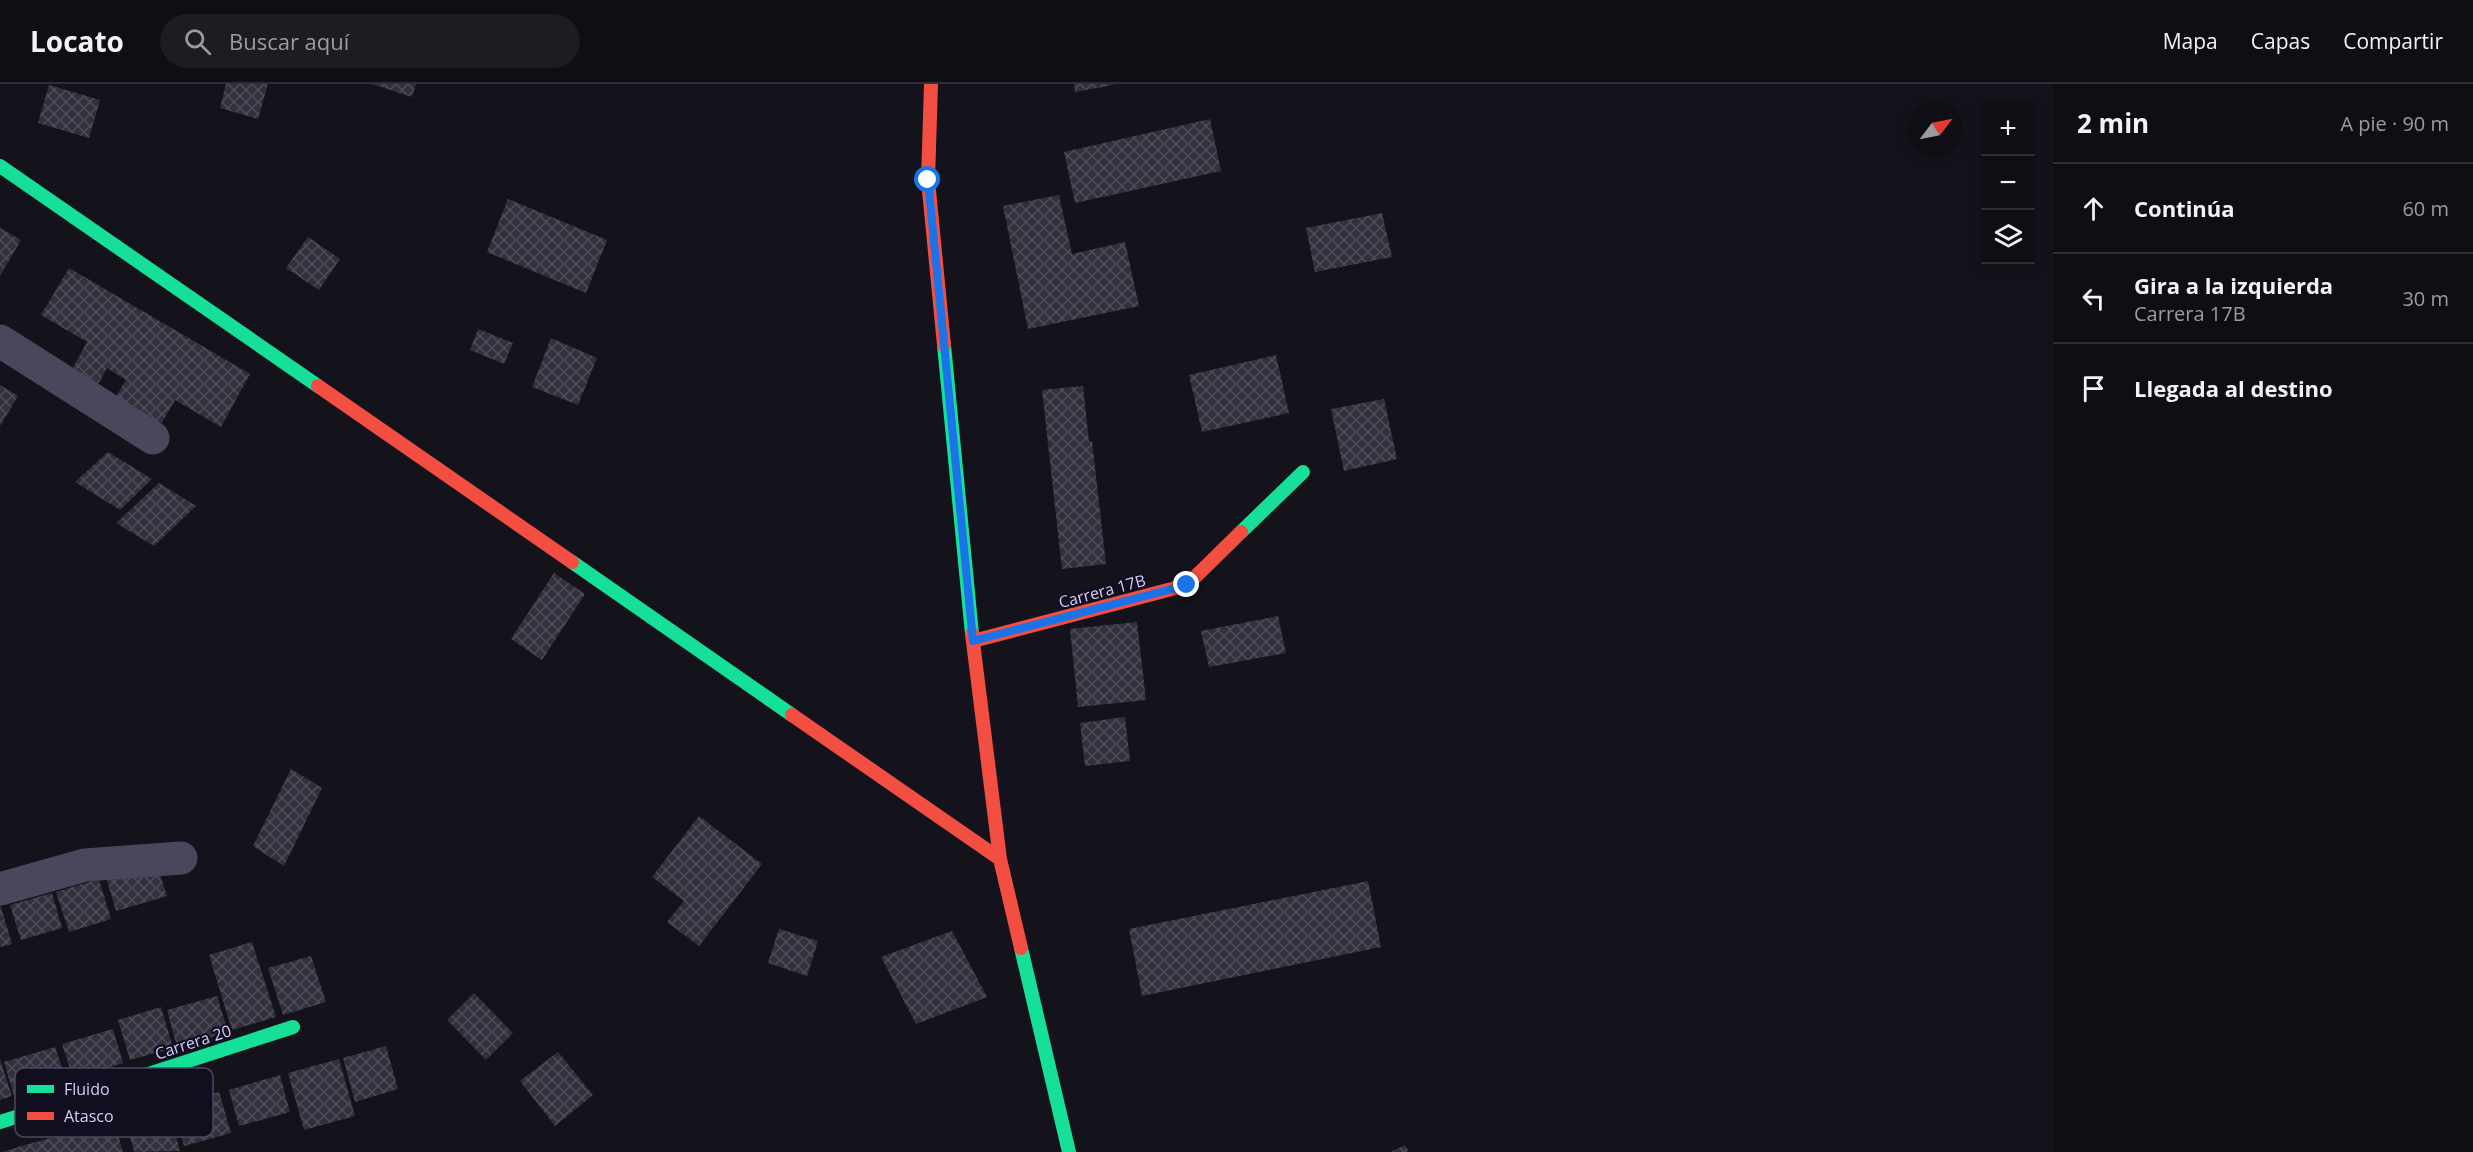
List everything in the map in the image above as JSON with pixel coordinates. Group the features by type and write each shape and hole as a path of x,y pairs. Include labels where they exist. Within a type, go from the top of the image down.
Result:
{"street":[{"path":"931,84 928,180 973,641 1000,859 1069,1152"},
{"path":"0,166 1000,859"},
{"path":"0,341 153,438"},
{"name":"Carrera 17B","path":"973,641 1187,585 1303,472"},
{"path":"0,889 85,865 181,858"},
{"name":"Carrera 20","path":"167,1068 293,1027"},
{"name":"Carrera 20","path":"0,1122 15,1117"}],"building":[{"path":"226,84 268,84 258,119 220,108"},
{"path":"372,84 416,84 412,97"},
{"path":"1074,84 1113,84 1113,85 1075,92"},
{"path":"49,85 100,100 89,138 38,123"},
{"path":"1210,119 1221,171 1075,203 1064,152"},
{"path":"1059,195 1072,254 1125,242 1139,306 1028,329 1003,206"},
{"path":"508,199 607,240 586,293 487,252"},
{"path":"1382,213 1392,257 1315,272 1306,228"},
{"path":"0,228 21,240 0,276"},
{"path":"308,237 340,259 319,290 286,268"},
{"path":"69,268 250,374 221,427 175,400 160,426 114,400 126,380 107,368 96,388 70,373 87,342 41,315"},
{"path":"478,329 513,343 504,364 470,350"},
{"path":"551,338 597,358 578,405 532,387"},
{"path":"1276,355 1289,413 1202,432 1189,375"},
{"path":"0,385 18,396 0,426"},
{"path":"1083,386 1089,442 1092,441 1106,564 1062,569 1042,390"},
{"path":"1384,399 1397,459 1344,471 1331,409"},
{"path":"108,452 152,479 120,510 75,482"},
{"path":"159,483 196,506 154,546 116,523"},
{"path":"554,573 585,594 542,660 511,639"},
{"path":"1278,616 1286,653 1209,667 1201,631"},
{"path":"1137,622 1146,700 1078,707 1070,629"},
{"path":"1125,717 1130,761 1085,766 1080,723"},
{"path":"291,769 322,788 284,866 253,846"},
{"path":"699,816 762,864 699,946 667,922 684,901 652,877"},
{"path":"156,862 167,896 116,911 106,877"},
{"path":"99,879 111,919 69,932 56,892"},
{"path":"1368,881 1381,947 1142,996 1129,929"},
{"path":"52,893 62,928 21,940 10,905"},
{"path":"0,904 12,944 0,947"},
{"path":"779,929 818,941 807,976 768,963"},
{"path":"952,931 987,997 916,1024 881,957"},
{"path":"252,942 276,1017 232,1030 209,955"},
{"path":"311,956 326,1002 283,1015 268,968"},
{"path":"474,993 513,1033 486,1060 447,1020"},
{"path":"217,996 228,1032 177,1047 167,1010"},
{"path":"161,1007 173,1048 130,1060 118,1020"},
{"path":"113,1029 123,1063 106,1068 70,1068 62,1044"},
{"path":"386,1046 398,1089 355,1102 343,1058"},
{"path":"55,1047 62,1068 15,1068 14,1096 4,1062"},
{"path":"558,1052 593,1095 555,1126 520,1081"},
{"path":"0,1059 12,1096 0,1100"},
{"path":"339,1059 355,1116 304,1130 288,1073"},
{"path":"280,1075 290,1112 239,1126 229,1090"},
{"path":"219,1092 231,1133 184,1146 182,1137 213,1137 213,1094"},
{"path":"54,1137 119,1137 123,1152 3,1152"},
{"path":"130,1137 176,1137 180,1151 134,1152"},
{"path":"1405,1145 1409,1152 1391,1152"}],"traffic: fast":[{"path":"0,166 318,386"},
{"path":"944,345 972,634"},
{"path":"1241,532 1303,472"},
{"path":"572,562 792,715"},
{"path":"1021,948 1069,1152"},
{"path":"167,1068 293,1027"},
{"path":"0,1122 15,1117"}],"traffic: jam":[{"path":"931,84 928,180 944,345"},
{"path":"318,386 572,562"},
{"path":"973,641 1187,585 1241,532"},
{"path":"972,634 1000,859 1021,948"},
{"path":"792,715 1000,859"}],"route":[{"path":"928,180 973,641 1187,585"}]}
